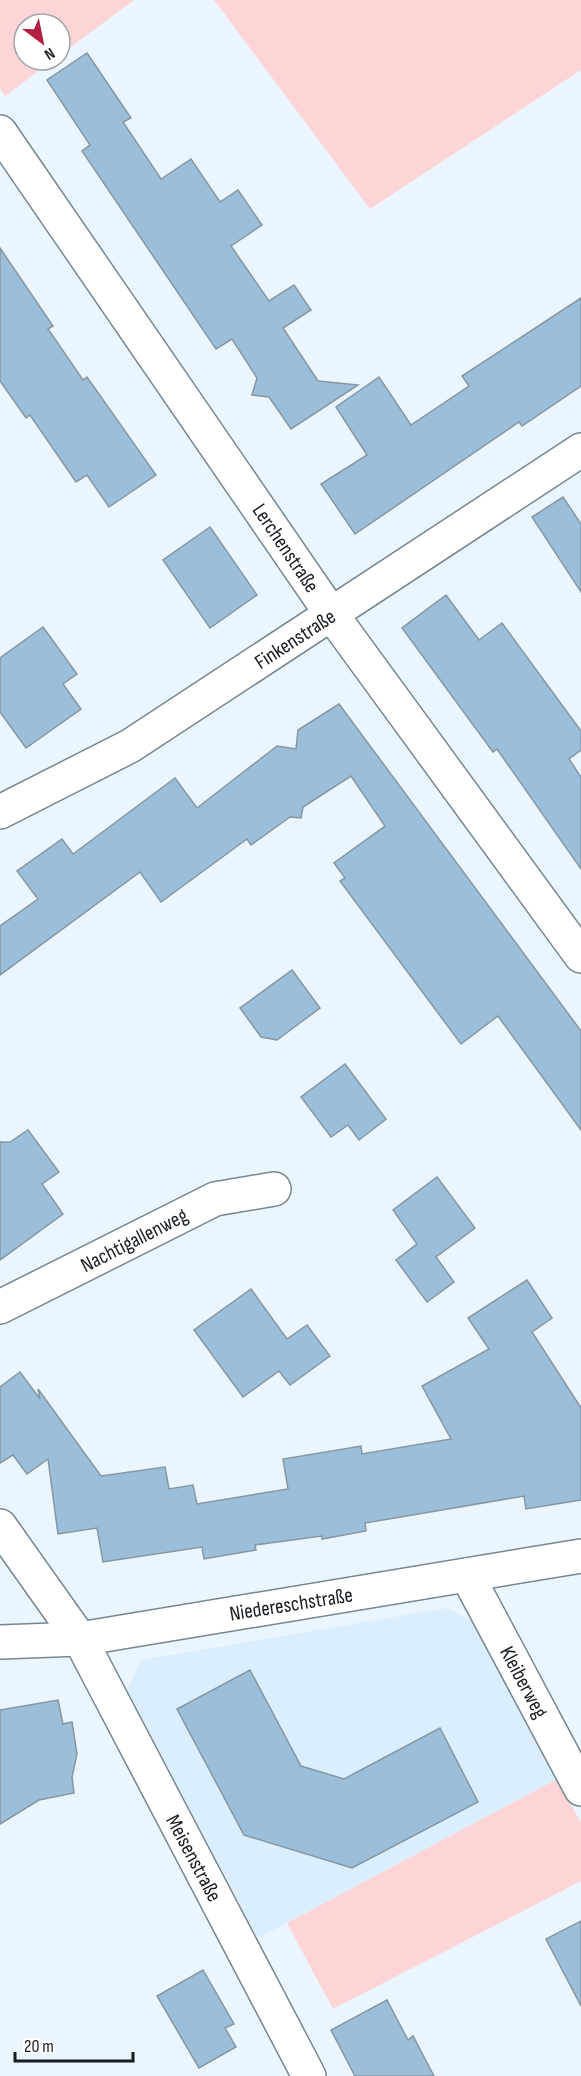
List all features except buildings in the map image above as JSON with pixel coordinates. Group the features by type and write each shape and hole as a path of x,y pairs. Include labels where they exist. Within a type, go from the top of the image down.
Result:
{"street":[{"name":"Lerchenstraße","path":"0,132 332,615 581,956"},
{"name":"Finkenstraße","path":"0,812 130,746 581,450"},
{"name":"Nachtigallenweg","path":"0,1307 215,1199 274,1189"},
{"path":"0,1526 80,1639"},
{"name":"Niedereschstraße","path":"0,1642 80,1639 581,1556"},
{"name":"Kleiberweg","path":"467,1575 581,1789"},
{"name":"Meisenstraße","path":"80,1639 309,2076"}],"shaded area":[{"path":"0,0 134,0 72,46 72,12 12,12 12,72 37,72 5,96 0,89"},
{"path":"214,0 581,0 581,70 370,209"},
{"path":"447,1608 474,1622 557,1779 258,1938 127,1690 141,1660"},
{"path":"557,1779 581,1823 581,1881 333,2009 287,1923"}]}
